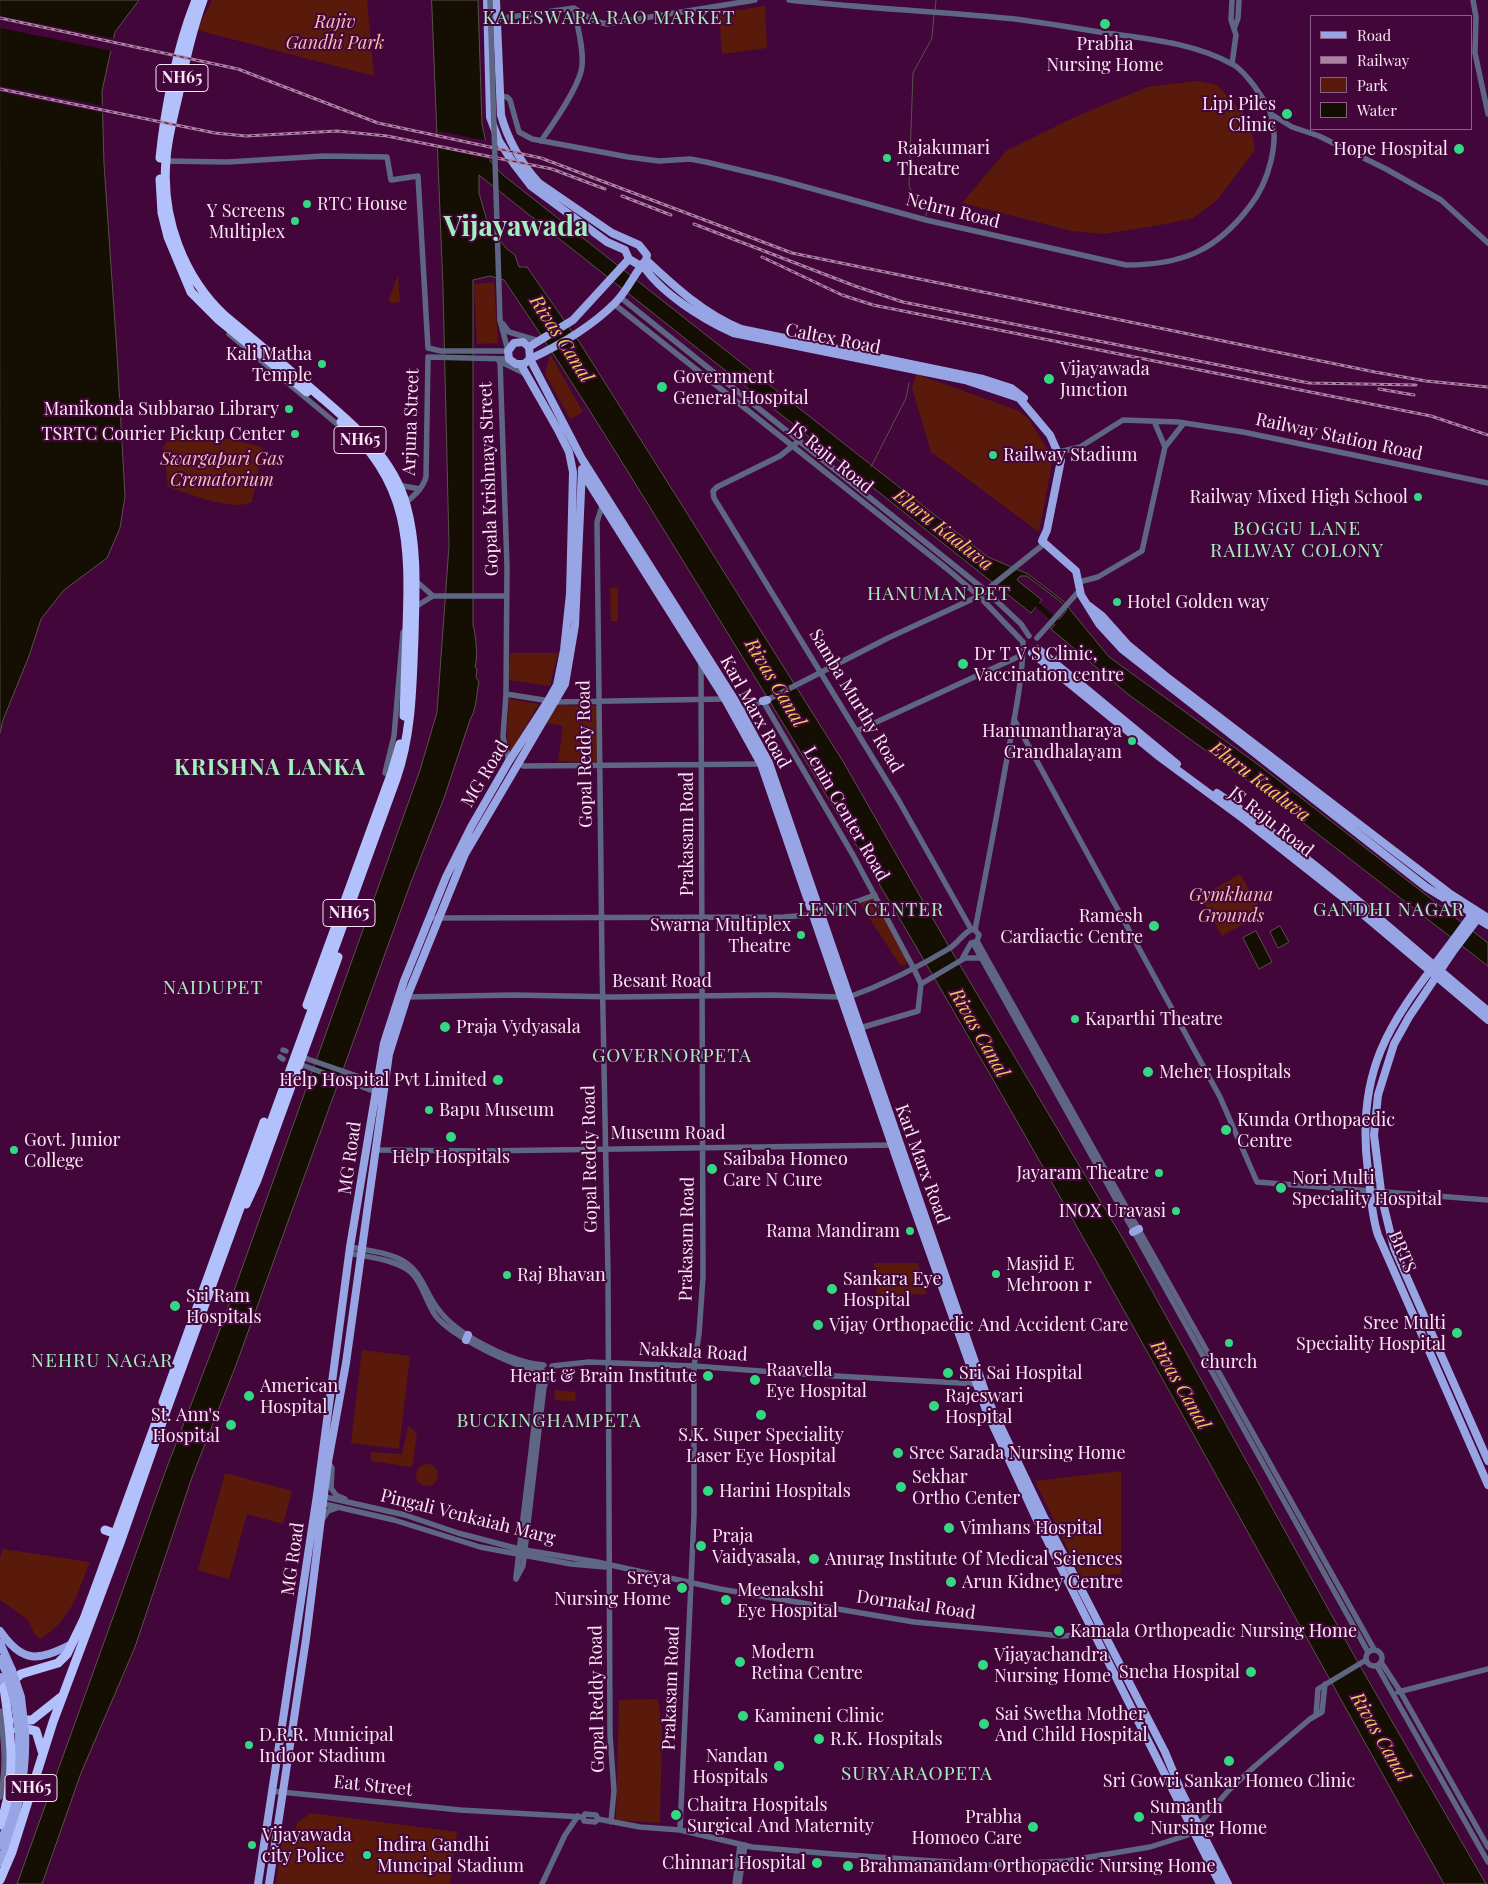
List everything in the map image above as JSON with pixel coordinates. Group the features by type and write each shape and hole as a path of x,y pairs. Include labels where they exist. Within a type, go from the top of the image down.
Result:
{"highway":[{"name":"NH65","path":"67,1654 116,1534 233,1227 345,922 403,759 410,717 416,581 408,514 364,444 338,419 219,320 191,292 172,251 164,222 160,190 174,81 196,0"},
{"name":"NH65","path":"0,1880 12,1852 42,1753 120,1543 235,1199 291,1054 397,755 404,710 409,576 402,504 398,485 383,458 362,432 225,316 196,282 176,238 169,214 164,160 192,33 203,0"},
{"path":"233,1227 257,1180 303,1062 340,950 345,922"},
{"path":"105,1530 116,1534"},
{"path":"4,1688 21,1674 58,1663 67,1654 76,1660"},
{"name":"NH65","path":"0,1825 10,1789 18,1732 4,1713 4,1688"},
{"path":"4,1713 20,1721 32,1720 63,1695"},
{"path":"18,1732 27,1729 36,1732 42,1753"}],"main road":[{"path":"488,0 489,95 492,125 499,140 523,178 607,242 626,250"},
{"path":"496,0 503,124 531,174 539,183 596,222 644,250 642,263 637,274 619,298 578,333 520,365 512,362 509,355 514,343 527,345 538,341 573,320 609,284 627,261 626,250"},
{"path":"487,20 497,20"},
{"path":"626,250 633,243"},
{"path":"627,261 642,263"},
{"name":"Caltex Road","path":"642,263 712,315 733,326 983,379 1016,390 1027,402 1032,413 1050,435 1058,452 1060,469 1044,540"},
{"path":"527,345 530,358"},
{"path":"540,380 540,360 543,352"},
{"name":"Karl Marx Road","path":"530,358 604,500 701,664 737,713"},
{"name":"MG Road","path":"269,1884 320,1524 320,1499 346,1363 376,1150 380,1060 388,1025 452,862 509,761 565,684 574,632 578,569 573,472 569,452 528,375 520,365"},
{"name":"MG Road","path":"575,505 582,472 582,459"},
{"path":"573,472 582,472"},
{"name":"Karl Marx Road","path":"582,472 604,500 702,648 765,764 817,915 860,1028 896,1145"},
{"path":"1044,540 1074,568 1079,582 1079,591 1089,606 1102,616 1127,644 1168,678 1479,915 1488,925"},
{"name":"JS Raju Road","path":"1029,652 1150,750 1245,820 1488,1011"},
{"name":"MG Road","path":"258,1884 271,1791 320,1499 350,1250 380,1089 392,1041 407,997 465,854 521,764 552,702"},
{"name":"Karl Marx Road","path":"817,915 840,997 896,1145 979,1384 1096,1626 1192,1832 1220,1884"},
{"name":"BRTS","path":"1479,915 1433,968 1391,1026 1370,1079 1364,1124 1374,1220 1383,1247 1488,1485"},
{"name":"BRTS","path":"1452,948 1440,974 1400,1032 1381,1082 1374,1136 1381,1192 1394,1248 1488,1461"},
{"name":"JS Raju Road","path":"1440,974 1488,1020"},
{"name":"Karl Marx Road","path":"1096,1626 1165,1752 1198,1825 1228,1884"},
{"path":"0,1631 13,1648 26,1656 44,1655 72,1644"},
{"path":"0,1643 6,1673 4,1688"},
{"path":"0,1659 6,1673 21,1697 18,1732 19,1760 14,1797 0,1845"},
{"path":"0,1863 11,1833 23,1788 18,1732"},
{"path":"261,1865 271,1866"}],"street":[{"path":"488,0 500,320 509,355"},
{"path":"497,20 574,8 594,20 608,24 755,0"},
{"path":"789,0 1006,18 1180,44 1232,64 1236,35 1231,20 1232,0"},
{"path":"1234,29 1238,18 1239,0"},
{"path":"1472,0 1476,33 1475,53 1488,114"},
{"path":"541,141 562,108 580,72 582,59 574,8"},
{"name":"Nehru Road","path":"500,96 507,97 510,100 520,132 525,137 659,161 690,160 706,162 1010,241 1117,264 1141,265 1158,264 1187,256 1215,242 1236,225 1256,198 1270,163 1273,145 1271,114 1253,84 1232,64"},
{"path":"1271,114 1292,127 1319,136 1386,169 1441,200 1488,243"},
{"path":"164,160 228,162 324,156 383,155 388,160 391,180 418,176 428,348 441,351 496,352 509,355"},
{"path":"196,282 190,296 218,324 346,431 367,453 391,490 399,514 405,591 394,736 384,773"},
{"name":"JS Raju Road","path":"619,298 800,440 986,591 1020,624 1029,636"},
{"name":"JS Raju Road","path":"619,298 793,446 979,596 1023,642"},
{"path":"500,320 509,332 527,345"},
{"path":"509,332 538,341"},
{"path":"496,352 505,343"},
{"path":"485,359 509,355"},
{"name":"Arjuna Street","path":"402,504 418,491 426,477 428,357 485,359"},
{"path":"485,359 500,362 528,375"},
{"name":"Gopala Krishnaya Street","path":"500,362 507,541 506,694 503,737 509,761"},
{"name":"Railway Station Road","path":"1058,452 1080,447 1123,420 1184,423 1225,428 1488,483"},
{"path":"1154,421 1165,447"},
{"path":"1079,582 1098,577 1142,551 1165,447 1184,423"},
{"path":"793,446 800,440"},
{"name":"Samba Murthy Road","path":"793,446 780,456 723,483 713,491 718,506 857,731 973,930"},
{"path":"398,485 418,491 408,514"},
{"name":"Gopal Reddy Road","path":"604,500 598,522 601,700 601,919 610,1567 610,1736 614,1790 611,1822"},
{"path":"737,713 979,596 1019,564 1044,540"},
{"path":"416,581 433,596"},
{"path":"1037,638 1079,591"},
{"path":"414,607 433,596 506,596"},
{"path":"849,997 878,987 914,969 952,947 973,930 1029,652 1023,642 1029,636 1037,638"},
{"path":"857,731 1029,652 1040,645 1037,638"},
{"name":"Prakasam Road","path":"680,1830 694,1515 694,1366 699,1334 703,1277 702,648"},
{"path":"506,694 552,702 725,699"},
{"name":"Lenin Center Road","path":"765,700 875,895 921,984"},
{"path":"1014,719 1220,1097 1257,1182 1488,1200"},
{"path":"521,764 702,766 765,764"},
{"path":"430,918 601,919 817,915 875,895"},
{"path":"860,1028 918,1011 921,984 965,956 979,935 973,930"},
{"path":"965,935 967,941 974,942"},
{"path":"974,942 981,958 1374,1649 1382,1654 1379,1664 1488,1847"},
{"path":"974,942 1136,1230 1368,1652"},
{"path":"960,960 970,957 981,958"},
{"name":"Besant Road","path":"407,997 484,995 840,997"},
{"path":"303,1062 349,1075 380,1089"},
{"path":"303,1062 347,1082 380,1089"},
{"name":"Museum Road","path":"376,1150 703,1149 896,1145"},
{"path":"350,1250 407,1264 422,1281 445,1318 468,1338 514,1363 545,1370 539,1385 522,1553"},
{"name":"Nakkala Road","path":"545,1370 552,1366 607,1363 694,1366 979,1384"},
{"path":"328,1462 332,1468 331,1488 336,1495 351,1504"},
{"name":"Pingali Venkaiah Marg","path":"320,1499 405,1516 522,1553"},
{"name":"Pingali Venkaiah Marg","path":"320,1499 341,1508 394,1520 480,1547 522,1553 594,1568 610,1567"},
{"path":"320,1524 328,1511 332,1508 341,1508"},
{"path":"429,1532 432,1524"},
{"name":"Dornakal Road","path":"610,1567 690,1583 914,1622 1063,1636 1076,1636 1096,1626"},
{"path":"1192,1832 1248,1773 1316,1715 1318,1689 1363,1662 1368,1652 1374,1649"},
{"path":"1363,1662 1369,1665 1379,1664"},
{"path":"1397,1693 1488,1669"},
{"path":"1397,1693 1488,1862"},
{"path":"0,1797 4,1770 4,1713"},
{"name":"Eat Street","path":"271,1791 460,1810 581,1816 585,1814 596,1815 598,1819 611,1822 680,1830 742,1845 833,1854 992,1865 1066,1861 1150,1847 1192,1832"},
{"path":"542,1884 564,1835 581,1816"},
{"path":"735,1884 742,1845"},
{"path":"739,1884 742,1845"}],"green space":[{"name":"Rajiv Gandhi Park","path":"212,0 367,0 374,76 197,30"},
{"path":"765,6 767,48 722,54 719,13"},
{"path":"1197,81 1217,85 1249,120 1255,150 1217,200 1193,218 1104,234 1072,231 962,203 1006,151 1073,118 1147,87"},
{"path":"398,275 400,302 390,303 389,299"},
{"path":"494,282 498,343 477,344 474,284"},
{"path":"550,354 583,412 570,419 545,374"},
{"name":"Railway Stadium","path":"916,374 1017,410 1028,418 1053,458 1039,532 931,452 912,388"},
{"name":"Swargapuri Gas Crematorium","path":"186,429 263,447 252,502 233,505 168,487 163,447 172,436"},
{"path":"610,588 618,588 618,621 611,621"},
{"path":"510,653 558,653 550,686 508,680"},
{"path":"509,699 539,704 509,754 507,735"},
{"path":"557,705 599,706 597,762 558,761 563,726 546,723"},
{"name":"Gymkhana Grounds","path":"1240,874 1263,913 1222,936 1200,897"},
{"path":"874,896 907,960 906,965 901,965 898,962 860,904"},
{"path":"874,1263 918,1263 927,1294 877,1296"},
{"path":"362,1350 410,1356 399,1449 351,1443"},
{"path":"555,1390 576,1392 575,1401 554,1400"},
{"path":"408,1426 417,1433 412,1467 371,1461 371,1452 402,1454"},
{"path":"427,1464 435,1467 438,1475 435,1483 427,1486 419,1483 416,1475 419,1467"},
{"path":"1121,1471 1121,1574 1081,1577 1035,1481"},
{"path":"225,1473 292,1491 283,1524 247,1514 229,1579 198,1570"},
{"path":"3,1549 90,1562 77,1596 67,1614 41,1639 35,1635 27,1619 0,1600 0,1558"},
{"path":"658,1699 662,1729 660,1823 616,1820 619,1700"},
{"name":"Indira Gandhi Muncipal Stadium","path":"311,1813 457,1832 450,1884 276,1884 282,1840 292,1842 297,1823"}],"water":[{"path":"0,0 139,0 115,32 102,91 104,164 125,496 120,528 107,558 64,590 41,619 29,656 3,720 0,733"},
{"name":"Rivas Canal","path":"432,0 478,0 482,124 490,161 503,175 988,557 1028,574 1063,601 1109,657 1260,766 1488,943 1488,966 1270,797 1129,695 1051,629 1067,610 1061,602 1027,576 1020,576 1017,580 1042,600 1031,613 479,175 479,193 489,228 507,249 515,255 519,267 527,267 580,343 844,763 948,945 1126,1244 1356,1659 1486,1884 1444,1884 996,1084 904,926 810,768 585,403 504,280 490,276 473,280 473,625 476,646 476,677 479,682 474,711 444,798 411,882 236,1365 192,1477 135,1647 81,1773 42,1884 17,1884 167,1467 222,1324 420,770 437,712 449,546 443,288"},
{"path":"1280,926 1289,942 1278,948 1270,932"},
{"path":"1256,931 1272,962 1259,969 1243,938"}],"pier":[{"path":"0,16 116,39 113,51 0,28"},
{"path":"0,86 104,106 104,113 0,92"},
{"path":"439,131 488,141 492,160 435,147"}],"waterway":[{"path":"935,10 936,0"},
{"path":"926,216 927,208 913,197 909,185 913,73 932,38 934,14"},
{"path":"871,467 906,398 909,383"},
{"name":"Eluru Kaaluva","path":"1033,601 1057,622"}],"railway":[{"path":"0,18 238,69 378,123 541,158 792,253 1375,372 1426,381 1488,387"},
{"path":"0,89 215,133 246,136 337,131 387,136 552,169 605,189"},
{"path":"622,196 671,215"},
{"path":"694,224 855,286 903,302 1309,383 1416,385"},
{"path":"762,257 842,295 873,305 1431,416 1488,435"},
{"path":"1379,389 1414,395"}],"place":[{"name":"Prabha Nursing Home","path":"1105,24"},
{"name":"Lipi Piles Clinic","path":"1287,114"},
{"name":"Hope Hospital","path":"1459,149"},
{"name":"Rajakumari Theatre","path":"887,158"},
{"name":"RTC House","path":"307,204"},
{"name":"Y Screens Multiplex","path":"295,221"},
{"name":"Kali Matha Temple","path":"322,364"},
{"name":"Vijayawada Junction","path":"1049,379"},
{"name":"Government General Hospital","path":"662,387"},
{"name":"Manikonda Subbarao Library","path":"289,409"},
{"name":"TSRTC Courier Pickup Center","path":"295,434"},
{"name":"Railway Stadium","path":"993,455"},
{"name":"Railway Mixed High School","path":"1418,497"},
{"name":"Hotel Golden way","path":"1117,602"},
{"name":"Dr T V S Clinic, Vaccination centre","path":"963,664"},
{"name":"Hanumantharaya Grandhalayam","path":"1132,741"},
{"name":"Ramesh Cardiactic Centre","path":"1154,926"},
{"name":"Swarna Multiplex Theatre","path":"801,935"},
{"name":"Kaparthi Theatre","path":"1075,1019"},
{"name":"Praja Vydyasala","path":"445,1027"},
{"name":"Meher Hospitals","path":"1148,1072"},
{"name":"Help Hospital Pvt Limited","path":"498,1080"},
{"name":"Bapu Museum","path":"429,1110"},
{"name":"Kunda Orthopaedic Centre","path":"1226,1130"},
{"name":"Help Hospitals","path":"451,1137"},
{"name":"Govt. Junior College","path":"14,1150"},
{"name":"Saibaba Homeo Care N Cure","path":"712,1169"},
{"name":"Jayaram Theatre","path":"1159,1173"},
{"name":"Nori Multi Speciality Hospital","path":"1281,1188"},
{"name":"INOX Uravasi","path":"1176,1211"},
{"name":"Rama Mandiram","path":"910,1231"},
{"name":"Masjid E Mehroon r","path":"996,1274"},
{"name":"Raj Bhavan","path":"507,1275"},
{"name":"Sankara Eye Hospital","path":"832,1289"},
{"name":"Sri Ram Hospitals","path":"175,1306"},
{"name":"Vijay Orthopaedic And Accident Care","path":"818,1325"},
{"name":"Sree Multi Speciality Hospital","path":"1457,1333"},
{"name":"church","path":"1229,1343"},
{"name":"Sri Sai Hospital","path":"948,1373"},
{"name":"Heart & Brain Institute","path":"708,1376"},
{"name":"Raavella Eye Hospital","path":"755,1380"},
{"name":"American Hospital","path":"249,1396"},
{"name":"Rajeswari Hospital","path":"934,1406"},
{"name":"S.K. Super Speciality Laser Eye Hospital","path":"761,1415"},
{"name":"St. Ann's Hospital","path":"231,1425"},
{"name":"Sree Sarada Nursing Home","path":"898,1453"},
{"name":"Sekhar Ortho Center","path":"901,1487"},
{"name":"Harini Hospitals","path":"708,1491"},
{"name":"Vimhans Hospital","path":"949,1528"},
{"name":"Praja Vaidyasala,","path":"701,1546"},
{"name":"Anurag Institute Of Medical Sciences","path":"814,1559"},
{"name":"Arun Kidney Centre","path":"951,1582"},
{"name":"Sreya Nursing Home","path":"682,1588"},
{"name":"Meenakshi Eye Hospital","path":"726,1600"},
{"name":"Kamala Orthopeadic Nursing Home","path":"1059,1631"},
{"name":"Modern Retina Centre","path":"740,1662"},
{"name":"Vijayachandra Nursing Home","path":"983,1665"},
{"name":"Sneha Hospital","path":"1251,1672"},
{"name":"Kamineni Clinic","path":"743,1716"},
{"name":"Sai Swetha Mother And Child Hospital","path":"984,1724"},
{"name":"R.K. Hospitals","path":"819,1739"},
{"name":"D.R.R. Municipal Indoor Stadium","path":"249,1745"},
{"name":"Sri Gowri Sankar Homeo Clinic","path":"1229,1761"},
{"name":"Nandan Hospitals","path":"779,1766"},
{"name":"Chaitra Hospitals Surgical And Maternity","path":"676,1815"},
{"name":"Sumanth Nursing Home","path":"1139,1817"},
{"name":"Prabha Homoeo Care","path":"1033,1827"},
{"name":"Vijayawada city Police","path":"252,1845"},
{"name":"Indira Gandhi Muncipal Stadium","path":"367,1855"},
{"name":"Chinnari Hospital","path":"817,1863"},
{"name":"Brahmanandam Orthopaedic Nursing Home","path":"848,1866"}],"district":[{"name":"KALESWARA RAO MARKET","path":"609,18"},
{"name":"Vijayawada","path":"516,227"},
{"name":"BOGGU LANE RAILWAY COLONY","path":"1297,540"},
{"name":"HANUMAN PET","path":"939,594"},
{"name":"KRISHNA LANKA","path":"270,768"},
{"name":"LENIN CENTER","path":"871,910"},
{"name":"GANDHI NAGAR","path":"1389,910"},
{"name":"NAIDUPET","path":"213,988"},
{"name":"GOVERNORPETA","path":"672,1056"},
{"name":"NEHRU NAGAR","path":"102,1361"},
{"name":"BUCKINGHAMPETA","path":"549,1421"},
{"name":"SURYARAOPETA","path":"917,1774"}]}
